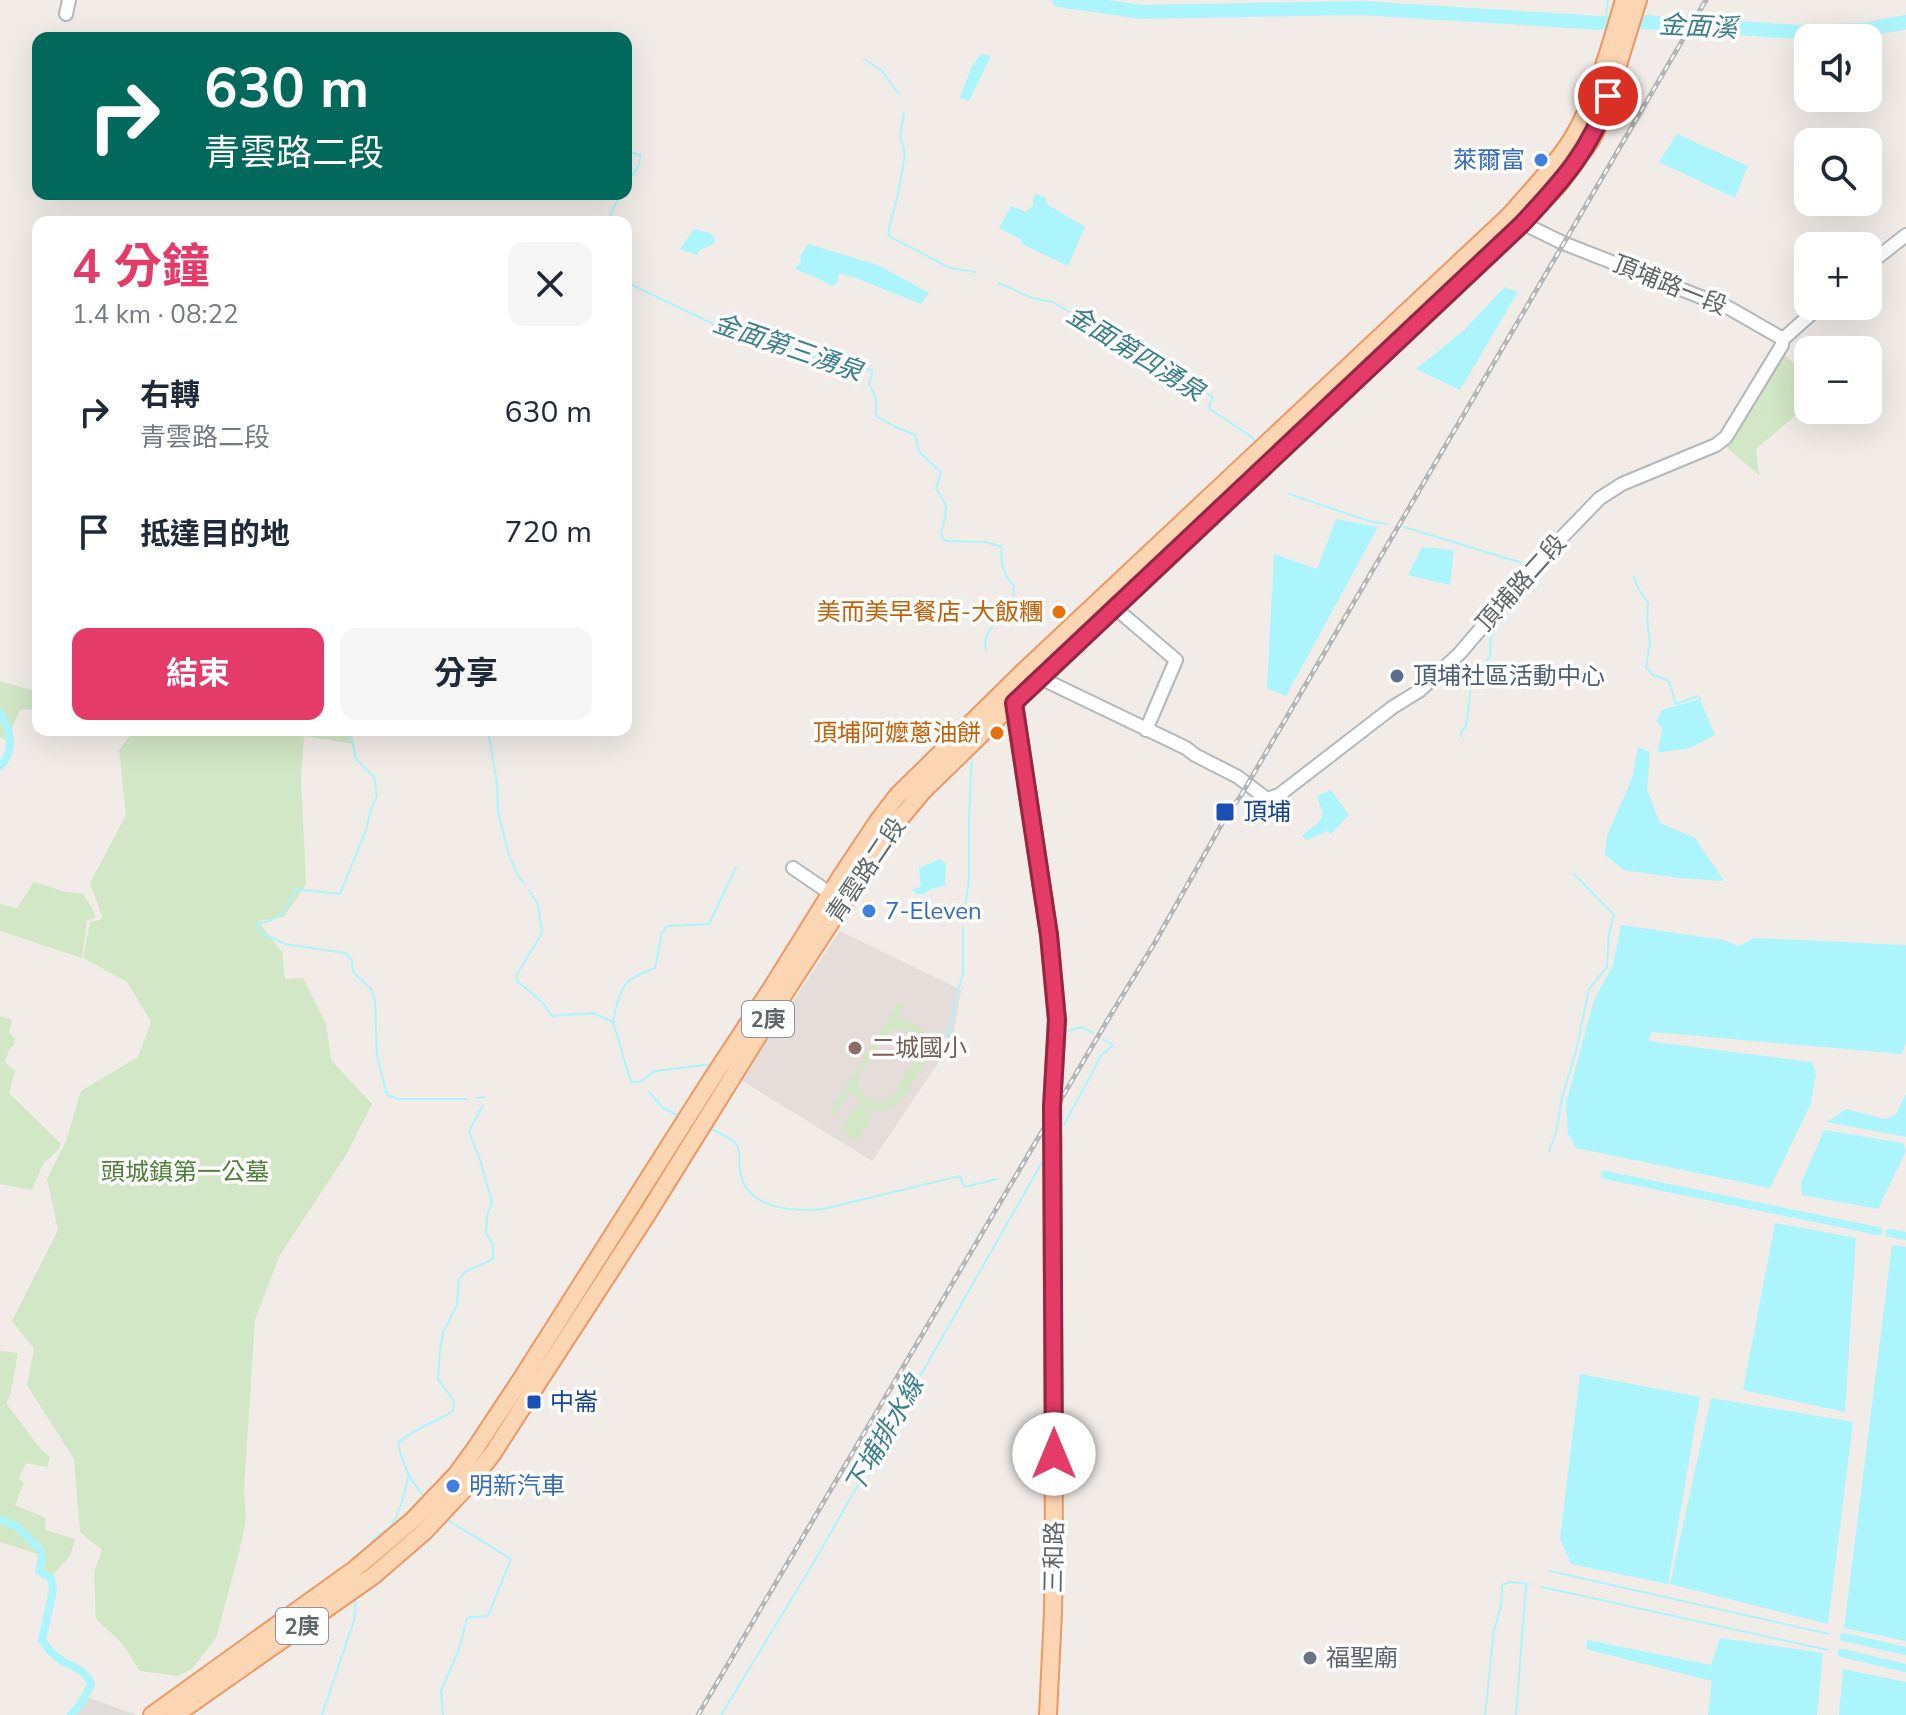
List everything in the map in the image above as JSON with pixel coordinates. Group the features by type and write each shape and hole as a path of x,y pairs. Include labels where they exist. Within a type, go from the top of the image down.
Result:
{"main road":[{"name":"2庚","path":"1617,43 1624,0"},
{"name":"2庚","path":"1617,43 1638,0"},
{"name":"青雲路二段","path":"789,982 831,894 897,796 1011,683 1032,674 1114,607 1515,220 1573,137 1617,43"},
{"name":"青雲路二段","path":"418,1526 442,1502 893,827 923,791 1014,703 1032,674 1515,220"},
{"name":"三和路","path":"1011,683 1049,935 1057,1020 1052,1107 1054,1521 1048,1715"},
{"name":"2庚","path":"152,1715 418,1526"},
{"name":"2庚","path":"175,1715 373,1576 418,1526"}],"street":[{"path":"66,14 69,0"},
{"name":"頂埔路一段","path":"1515,220 1563,243 1729,308 1783,339"},
{"path":"1882,254 1906,235"},
{"path":"1783,339 1804,320"},
{"name":"頂埔路二段","path":"1032,674 1186,748 1238,777 1267,799 1279,795 1393,707 1419,691 1443,669 1536,564 1600,498 1622,484 1716,445 1726,437 1783,339"},
{"path":"1114,607 1176,660 1146,730"},
{"path":"793,868 831,894"}],"shaded area":[{"name":"二城國小","path":"840,931 961,990 952,1042 872,1161 741,1080"},
{"path":"87,1697 137,1715 74,1715"}],"green space":[{"path":"1784,355 1794,363 1794,417 1756,449 1759,475 1725,446"},
{"path":"0,681 32,690 32,710 20,710 6,740 0,737"},
{"name":"頭城鎮第一公墓","path":"130,736 304,736 301,777 306,884 284,917 258,921 282,952 285,979 303,978 326,1024 331,1060 372,1104 346,1155 280,1255 255,1319 244,1489 246,1520 239,1553 216,1638 192,1669 178,1676 140,1671 122,1643 96,1619 94,1572 102,1550 80,1532 74,1459 27,1385 34,1349 12,1321 58,1230 47,1179 66,1141 81,1091 138,1057 151,1022 127,982 83,958 90,922 103,919 90,883 126,815 119,750"},
{"name":"頭城鎮第一公墓","path":"304,736 352,736 354,744"},
{"path":"34,882 83,894 91,906 96,918 87,920 82,958 0,931 0,904 17,908"},
{"path":"899,1003 905,1006 896,1019 911,1022 921,1029 927,1040 929,1055 901,1100 893,1107 874,1111 861,1102 852,1090 834,1116 830,1112","holes":["906,1029 917,1039 919,1051 892,1098 879,1101 867,1097 860,1088 862,1071 890,1032"]},
{"path":"0,1016 12,1020 9,1032 15,1038 5,1062 15,1071 9,1093 61,1144 43,1164 32,1190 0,1184"},
{"path":"857,1104 874,1115 857,1141 840,1131"},
{"path":"0,1351 18,1353 6,1403 50,1457 47,1467 26,1463 19,1478 24,1483 15,1505 46,1518 45,1530 75,1539 70,1556 48,1580 40,1572 37,1554 0,1542"}],"water":[{"path":"981,54 991,56 969,101 960,98 971,68"},
{"path":"1677,134 1748,166 1735,198 1659,162"},
{"path":"1035,194 1045,197 1048,205 1085,227 1068,266 1026,246 1021,243 1022,240 999,228 1011,206 1026,212 1033,205"},
{"path":"694,229 714,236 715,243 700,250 697,255 680,249"},
{"path":"808,244 878,265 929,293 921,304 839,273 837,283 831,286 795,269"},
{"path":"1505,287 1518,292 1460,390 1416,369 1463,331"},
{"path":"1336,519 1378,527 1286,696 1267,688 1274,554 1317,569"},
{"path":"1422,547 1454,550 1450,585 1408,575"},
{"path":"1700,699 1715,735 1690,748 1657,753 1663,728 1656,722 1662,710"},
{"path":"1638,747 1650,752 1647,789 1660,823 1695,838 1724,881 1624,870 1605,855 1607,836 1632,778"},
{"path":"1331,790 1349,815 1331,834 1327,831 1307,840 1302,836 1319,822 1323,814 1317,796"},
{"path":"940,859 946,863 945,886 916,894 912,890 921,886 919,868"},
{"path":"1621,925 1723,940 1739,946 1754,938 1906,945 1906,1042 1902,1054 1652,1032 1648,1041 1812,1062 1816,1074 1810,1106 1770,1188 1576,1148 1568,1134 1566,1103 1594,1000 1613,965"},
{"path":"1906,1094 1906,1137 1827,1122 1846,1109 1885,1119 1896,1114"},
{"path":"1824,1130 1903,1143 1906,1151 1878,1209 1802,1195 1801,1183"},
{"path":"1775,1223 1856,1238 1845,1412 1743,1390"},
{"path":"1892,1245 1906,1247 1906,1641 1844,1628"},
{"path":"1580,1374 1700,1397 1668,1584 1571,1564 1560,1539"},
{"path":"1711,1398 1853,1422 1828,1624 1670,1584"},
{"path":"1720,1638 1823,1653 1817,1715 1708,1715 1712,1681 1586,1649 1587,1640 1711,1665"},
{"path":"1843,1669 1906,1682 1906,1715 1839,1715"}],"waterway":[{"name":"金面溪","path":"1059,0 1142,12 1360,8 1800,32 1864,30 1906,22"},
{"path":"1605,23 1608,0"},
{"name":"金面第四湧泉","path":"864,59 882,71 899,94"},
{"name":"金面第四湧泉","path":"904,112 900,135 905,154 889,236 950,268 976,272"},
{"name":"金面第三湧泉","path":"632,153 640,155 640,163 632,175"},
{"name":"金面第三湧泉","path":"610,216 617,200"},
{"name":"金面第四湧泉","path":"999,283 1032,298 1053,302 1213,397 1210,409 1252,437 1256,443"},
{"name":"金面第三湧泉","path":"632,285 740,334 793,347 832,365 871,370 869,384 876,398 878,417 915,435 919,452 941,472 936,489 946,510 941,533 943,539 986,542 1002,547 1003,568 1014,586 1013,604 989,631 986,650"},
{"name":"金面第四湧泉","path":"1289,494 1372,522 1388,524"},
{"name":"金面第四湧泉","path":"1404,527 1529,565"},
{"path":"1634,577 1648,603 1650,643 1646,667 1653,675 1669,681 1676,704 1698,696 1700,699"},
{"name":"金面第四湧泉","path":"1461,737 1466,726 1472,677 1490,657 1491,636 1503,616"},
{"path":"0,713 10,740 8,754 0,766"},
{"path":"351,736 356,759 374,777 377,796 340,894 296,889 282,913 257,924 259,932 285,944 345,953 352,960 353,972 371,989 375,1001 377,1055 387,1095 398,1099 466,1099"},
{"path":"489,736 498,811 509,855 524,883"},
{"name":"金面第三湧泉","path":"962,921 969,882 972,753"},
{"path":"613,1021 624,986 655,968 662,933 667,926 709,924 736,867"},
{"name":"金面第四湧泉","path":"1549,1151 1556,1133 1589,989 1607,967 1609,933 1614,915 1574,874"},
{"path":"529,890 538,905 542,933 516,976 518,982 542,1002 552,1016 593,1013 613,1022 631,1082 640,1082"},
{"name":"金面第三湧泉","path":"946,1043 963,974 963,927"},
{"name":"下埔排水線","path":"1064,1032 1082,1027 1093,1033"},
{"name":"下埔排水線","path":"1064,1125 1101,1056 1113,1045 1103,1039"},
{"path":"641,1081 655,1071 713,1064"},
{"path":"649,1092 663,1108 679,1116"},
{"path":"478,1098 485,1097"},
{"path":"425,1497 408,1472 398,1443 453,1411 454,1401 438,1379 443,1333 457,1305 459,1280 465,1272 493,1259 493,1245 486,1233 492,1202 469,1131 483,1105"},
{"path":"711,1129 737,1146 740,1171 751,1193 761,1201 785,1208 823,1209 960,1176 964,1187 998,1179"},
{"name":"下埔排水線","path":"721,1715 814,1562 1044,1159"},
{"path":"1605,1175 1878,1231"},
{"path":"1890,1233 1906,1236"},
{"path":"373,1540 395,1518 409,1474"},
{"path":"443,1715 441,1691 458,1652 467,1619 488,1616 511,1559 446,1519"},
{"path":"0,1520 15,1525 40,1549 42,1558 39,1571 51,1578 53,1591 42,1640 55,1656 82,1672 91,1685 71,1715"},
{"path":"1550,1571 1829,1634"},
{"path":"1485,1715 1502,1585 1511,1582 1529,1584"},
{"path":"1516,1715 1526,1585"},
{"path":"1542,1587 1828,1650"},
{"path":"322,1715 354,1620 356,1598"},
{"path":"1844,1637 1906,1651"},
{"path":"1842,1653 1906,1668"}],"railway":[{"path":"698,1715 1154,944 1706,0"}],"place":[{"name":"萊爾富","path":"1541,160"},
{"name":"美而美早餐店-大飯糰","path":"1059,612"},
{"name":"頂埔社區活動中心","path":"1397,676"},
{"name":"頂埔阿嬤蔥油餅","path":"997,733"},
{"name":"頂埔","path":"1225,812"},
{"name":"7-Eleven","path":"869,911"},
{"name":"二城國小","path":"855,1048"},
{"name":"中崙","path":"534,1402"},
{"name":"明新汽車","path":"453,1486"},
{"name":"福聖廟","path":"1310,1658"}],"route":[{"path":"1054,1454 1052,1107 1057,1020 1049,935 1014,703 1522,224 1559,184 1591,140 1608,96"}]}
